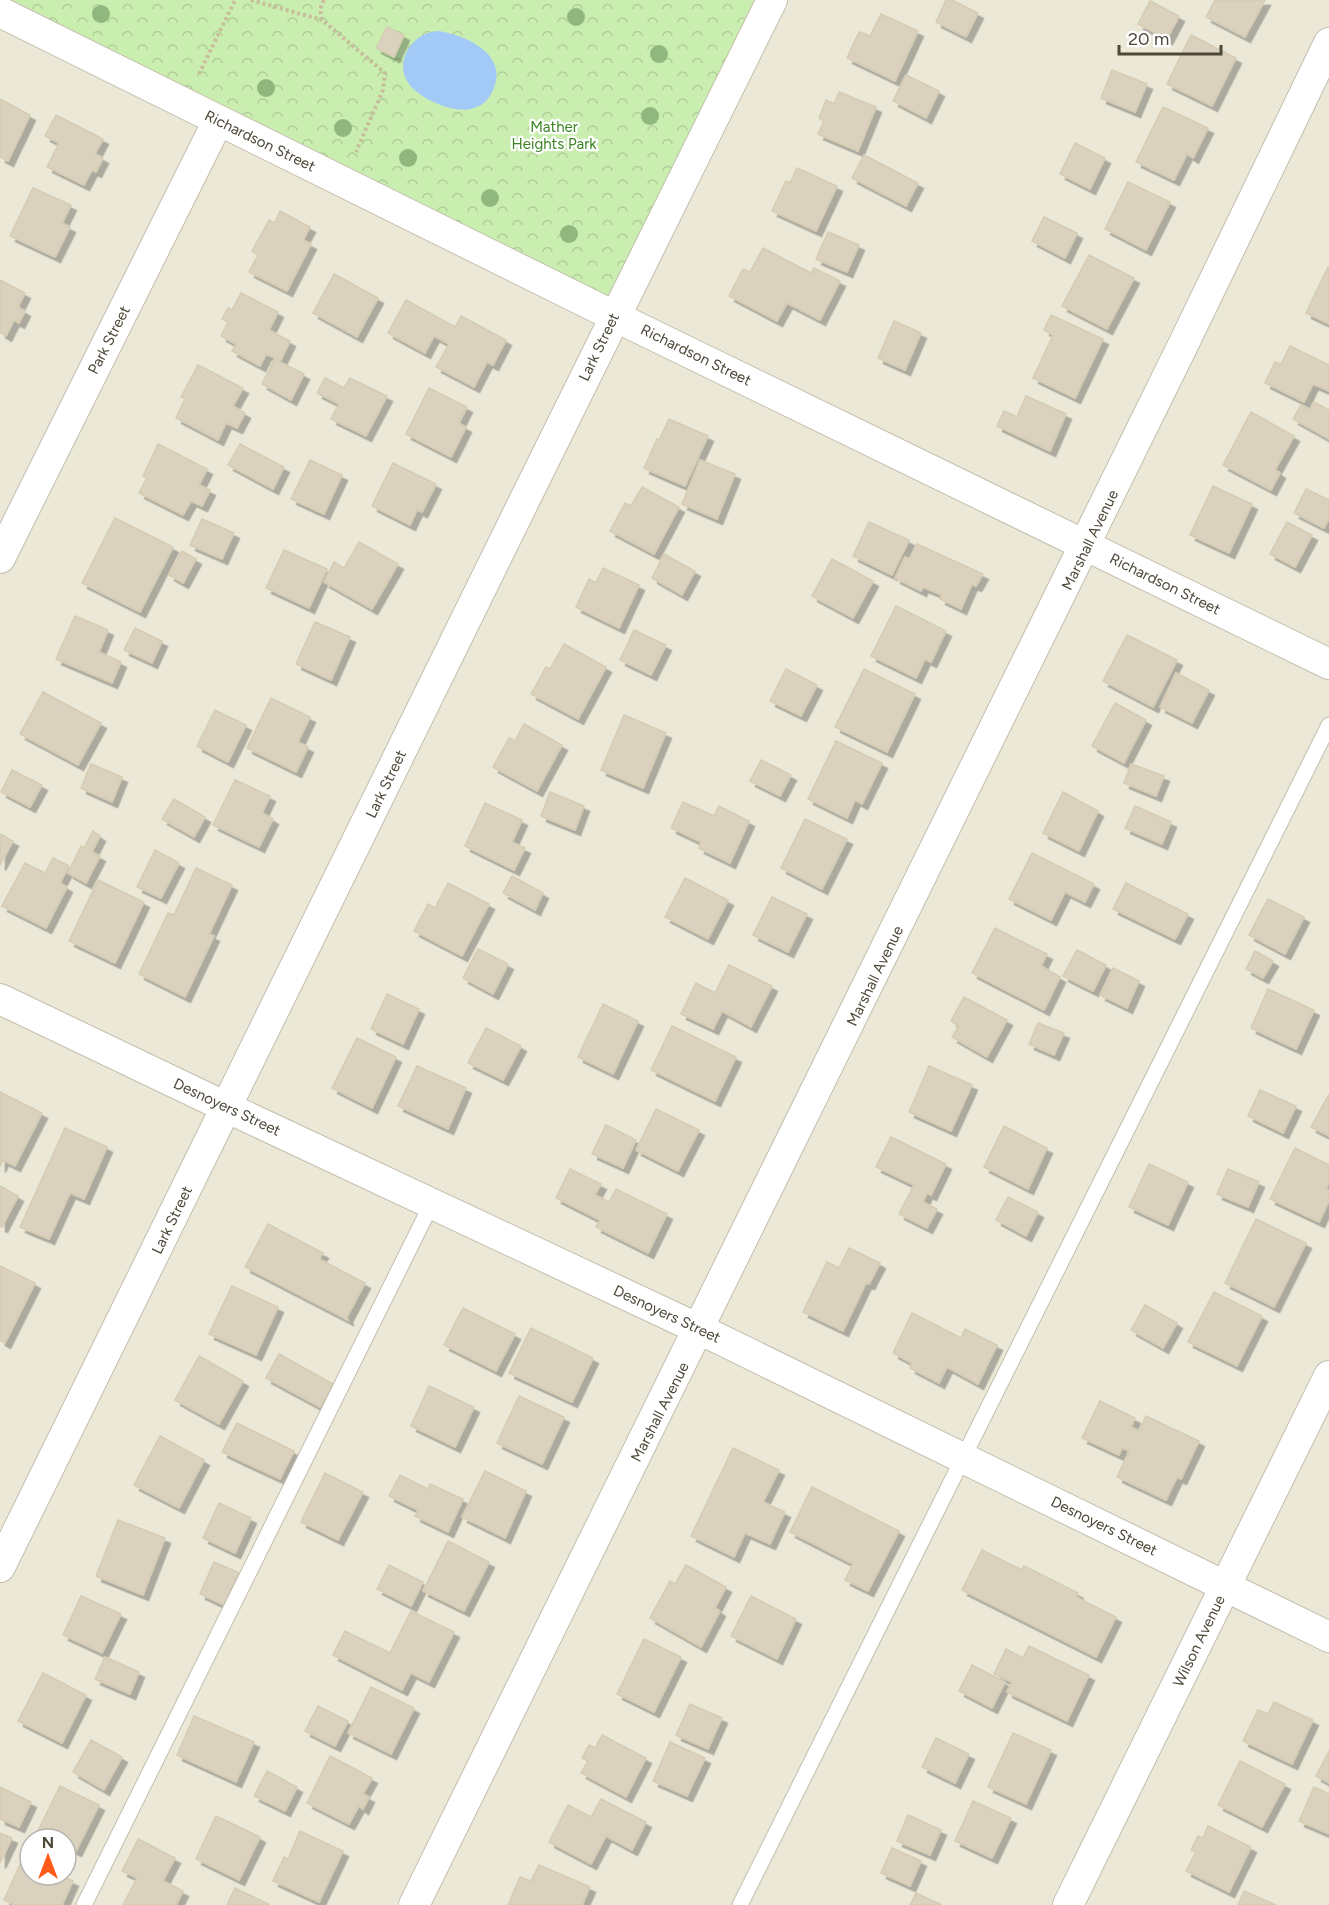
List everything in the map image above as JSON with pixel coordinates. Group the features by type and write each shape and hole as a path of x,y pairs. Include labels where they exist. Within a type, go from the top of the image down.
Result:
{"street":[{"name":"Lark Street","path":"0,1567 228,1108 614,316 772,0"},
{"name":"Richardson Street","path":"0,12 614,316 1329,664"},
{"name":"Marshall Avenue","path":"414,1905 701,1330 1087,545 1329,43"},
{"name":"Park Street","path":"0,558 218,121"},
{"name":"Desnoyers Street","path":"0,999 701,1330 1329,1637"},
{"name":"Wilson Avenue","path":"1068,1905 1329,1376"}],"lane":[{"path":"740,1905 1329,725"},
{"path":"84,1905 432,1203"}],"path":[{"path":"184,104 236,0"},
{"path":"251,0 322,20 385,73 382,90 344,183"},
{"path":"322,20 320,9 324,0"}],"shaded area":[{"path":"0,0 1329,0 1329,1905 0,1905"}],"green space":[{"name":"Mather Heights Park","path":"0,0 772,0 614,316"}],"water":[{"path":"437,31 472,42 490,57 495,66 497,78 490,96 481,105 467,110 449,108 430,100 409,84 403,67 408,50 420,37"}],"building":[{"path":"946,0 952,0 978,13 966,37 936,22"},
{"path":"1215,0 1265,0 1245,37 1206,17"},
{"path":"1150,1 1179,16 1167,39 1138,24"},
{"path":"881,14 918,31 895,81 847,58 859,32 870,36"},
{"path":"387,27 404,35 394,57 376,48"},
{"path":"1191,35 1236,58 1212,106 1167,84"},
{"path":"1112,70 1147,84 1135,112 1101,98"},
{"path":"906,75 939,91 926,118 893,101"},
{"path":"839,92 876,107 858,151 818,134 824,121 819,118 826,100 834,104"},
{"path":"0,99 30,115 8,161 0,157"},
{"path":"1163,107 1208,128 1193,158 1187,154 1174,180 1136,162"},
{"path":"56,115 103,139 95,154 103,158 96,172 92,170 84,185 47,167 59,143 45,136"},
{"path":"1075,143 1105,158 1090,189 1060,174"},
{"path":"864,155 918,183 906,206 852,178"},
{"path":"797,168 837,186 816,231 772,211 786,181 790,183"},
{"path":"1128,182 1170,202 1146,250 1105,229"},
{"path":"33,188 71,205 62,223 70,227 55,257 10,236"},
{"path":"280,211 310,227 303,240 311,244 287,291 249,272 258,255 252,251 269,220 275,223"},
{"path":"1044,217 1077,233 1065,258 1032,241"},
{"path":"828,232 859,245 847,272 816,259"},
{"path":"763,248 811,273 814,268 840,281 820,320 787,303 777,321 729,296 743,269 750,272"},
{"path":"1089,255 1134,278 1107,329 1062,306"},
{"path":"1329,268 1329,324 1306,313"},
{"path":"334,274 378,298 357,337 313,313"},
{"path":"0,280 25,293 18,307 25,311 19,323 14,320 6,336 0,332"},
{"path":"241,293 278,312 269,330 290,341 280,362 304,374 291,400 262,384 275,358 266,354 260,366 232,351 236,344 221,336 228,322 222,319 228,308 232,310"},
{"path":"406,300 455,327 461,316 506,340 493,365 487,362 474,387 436,367 449,344 434,336 425,353 388,333"},
{"path":"1051,315 1103,339 1075,398 1033,378 1053,335 1044,330"},
{"path":"894,321 921,333 905,370 878,358"},
{"path":"1290,346 1329,365 1329,391 1313,384 1304,402 1265,383 1275,362 1281,364"},
{"path":"198,365 243,388 233,406 245,413 237,428 226,423 218,440 176,418 185,399 181,397"},
{"path":"325,378 344,388 350,378 387,396 366,436 331,419 339,404 317,393"},
{"path":"429,388 467,407 459,423 466,427 451,457 406,434"},
{"path":"1026,396 1066,414 1050,451 997,426 1004,411 1017,417"},
{"path":"1314,402 1329,410 1329,439 1293,419 1301,405 1310,410"},
{"path":"1251,412 1294,436 1275,470 1280,473 1271,490 1223,465"},
{"path":"669,419 708,436 685,486 644,468"},
{"path":"158,444 207,469 199,485 210,490 202,506 191,501 183,515 139,493 147,478 143,476"},
{"path":"240,444 284,467 273,489 228,465"},
{"path":"310,460 342,475 324,514 291,499"},
{"path":"700,460 735,474 717,519 682,504"},
{"path":"393,463 436,484 422,512 417,510 410,525 372,506"},
{"path":"1213,486 1252,504 1229,553 1190,535"},
{"path":"642,487 679,507 654,554 610,531 625,503 631,506"},
{"path":"1306,489 1329,500 1329,519 1324,528 1294,513"},
{"path":"115,518 173,547 140,612 82,583"},
{"path":"202,519 234,533 222,559 190,545"},
{"path":"869,522 909,540 892,575 853,556"},
{"path":"1287,522 1312,535 1295,567 1270,554"},
{"path":"359,542 398,564 372,609 324,582 334,562 344,568"},
{"path":"917,544 983,574 976,586 972,584 961,609 940,599 942,595 923,587 921,591 895,578 905,557 910,559"},
{"path":"284,550 327,569 309,608 266,588"},
{"path":"182,551 196,559 183,583 169,575"},
{"path":"664,554 695,571 682,595 652,578"},
{"path":"832,559 873,581 853,618 812,596"},
{"path":"603,568 639,585 619,628 576,607 589,579 596,583"},
{"path":"896,606 946,631 931,662 925,659 916,678 871,656"},
{"path":"75,616 108,630 99,652 121,662 112,683 56,659"},
{"path":"315,622 350,637 331,680 296,664"},
{"path":"135,628 162,641 152,663 124,650"},
{"path":"634,630 666,645 651,675 620,660"},
{"path":"1127,635 1177,660 1153,707 1103,681"},
{"path":"564,644 606,667 578,719 531,694 546,667 550,669"},
{"path":"786,669 817,685 801,716 770,701"},
{"path":"864,669 915,694 887,752 835,727"},
{"path":"1176,673 1209,690 1192,723 1160,707"},
{"path":"43,692 101,723 78,765 20,734"},
{"path":"271,698 310,717 298,742 308,747 296,772 247,748"},
{"path":"1115,703 1146,720 1124,763 1092,746"},
{"path":"215,710 246,725 228,762 197,746"},
{"path":"624,715 666,733 643,788 601,770"},
{"path":"524,724 562,745 537,791 493,767 509,738 515,741"},
{"path":"836,741 882,763 862,804 855,800 847,818 808,799"},
{"path":"761,760 791,775 780,796 750,781"},
{"path":"91,764 122,777 112,802 81,788"},
{"path":"1131,764 1164,776 1156,796 1124,783"},
{"path":"12,770 42,785 30,807 1,792"},
{"path":"235,780 270,796 262,813 273,819 259,847 213,825"},
{"path":"550,792 584,806 575,830 541,816"},
{"path":"1063,792 1098,811 1079,851 1043,833"},
{"path":"174,799 205,817 194,837 162,819"},
{"path":"683,802 714,816 719,806 749,821 730,863 699,848 701,842 671,828"},
{"path":"485,803 522,820 512,842 525,848 514,870 465,846"},
{"path":"1135,806 1171,822 1162,844 1125,828"},
{"path":"805,819 847,839 822,889 781,868"},
{"path":"93,831 100,836 92,852 100,856 86,883 68,873 81,846 84,848"},
{"path":"0,834 13,841 0,865"},
{"path":"155,850 179,863 161,898 137,887"},
{"path":"1032,853 1094,884 1085,902 1065,892 1051,920 1009,899"},
{"path":"53,858 69,866 60,883 67,887 46,928 2,906 25,863 45,873"},
{"path":"196,868 232,885 209,934 214,936 185,997 139,974 168,913 174,915"},
{"path":"512,876 543,893 535,910 503,893"},
{"path":"685,878 728,900 708,939 665,917"},
{"path":"98,880 144,902 115,963 69,941"},
{"path":"448,883 489,904 462,956 414,931 428,904 435,908"},
{"path":"1126,883 1188,914 1175,939 1113,909"},
{"path":"772,897 807,914 788,952 753,935"},
{"path":"1268,899 1304,917 1285,954 1249,935"},
{"path":"995,928 1047,954 1041,966 1060,977 1044,1010 972,973"},
{"path":"478,949 508,964 493,994 463,978"},
{"path":"1077,950 1106,965 1093,991 1063,976"},
{"path":"1255,951 1273,961 1263,978 1246,969"},
{"path":"729,965 772,986 751,1027 722,1011 713,1029 681,1014 696,983 715,993"},
{"path":"1113,968 1139,981 1127,1008 1100,995"},
{"path":"1268,989 1314,1010 1296,1049 1251,1028"},
{"path":"387,994 419,1009 403,1044 371,1029"},
{"path":"964,997 1007,1020 987,1057 952,1037 959,1026 951,1021"},
{"path":"603,1004 638,1021 613,1074 578,1057"},
{"path":"1038,1023 1064,1033 1054,1055 1029,1044"},
{"path":"672,1026 736,1057 715,1101 651,1070"},
{"path":"486,1028 521,1046 503,1080 468,1063"},
{"path":"357,1038 396,1057 372,1108 332,1088"},
{"path":"417,1066 466,1088 448,1129 398,1106"},
{"path":"929,1066 972,1085 951,1131 909,1112"},
{"path":"1260,1090 1296,1106 1283,1133 1248,1116"},
{"path":"0,1092 42,1113 15,1166 3,1160 0,1167"},
{"path":"1329,1094 1329,1136 1311,1127"},
{"path":"656,1109 699,1130 678,1171 636,1150"},
{"path":"606,1125 636,1140 623,1168 592,1154"},
{"path":"1004,1126 1047,1148 1028,1189 984,1167"},
{"path":"65,1128 107,1147 84,1199 70,1193 49,1239 20,1227"},
{"path":"891,1137 946,1164 931,1195 927,1193 923,1202 937,1209 927,1228 899,1214 914,1185 876,1167"},
{"path":"1295,1148 1329,1165 1329,1181 1326,1189 1329,1190 1329,1201 1319,1222 1270,1199"},
{"path":"1149,1164 1188,1182 1168,1225 1129,1207"},
{"path":"570,1169 601,1184 595,1195 609,1202 616,1189 667,1214 648,1253 596,1227 600,1220 556,1198"},
{"path":"1228,1169 1259,1182 1248,1207 1217,1194"},
{"path":"0,1186 18,1196 2,1227 0,1226"},
{"path":"1008,1197 1038,1212 1026,1236 996,1220"},
{"path":"1256,1219 1306,1243 1274,1307 1225,1283"},
{"path":"268,1224 323,1253 319,1259 365,1283 347,1317 348,1320 245,1267"},
{"path":"849,1248 880,1263 869,1284 866,1283 843,1331 803,1312 827,1262 839,1268"},
{"path":"0,1266 35,1283 5,1343 0,1340"},
{"path":"232,1286 278,1307 256,1355 209,1334"},
{"path":"1214,1292 1262,1316 1237,1366 1188,1342"},
{"path":"1145,1305 1177,1323 1163,1348 1131,1330"},
{"path":"463,1308 515,1334 496,1371 444,1345"},
{"path":"912,1313 961,1338 965,1329 997,1345 978,1384 947,1367 939,1383 910,1368 912,1363 893,1353"},
{"path":"531,1328 593,1358 572,1402 509,1373"},
{"path":"279,1354 333,1384 320,1407 266,1378"},
{"path":"199,1356 243,1381 219,1424 175,1400"},
{"path":"429,1386 474,1407 455,1447 411,1426"},
{"path":"519,1396 564,1417 542,1464 497,1443"},
{"path":"1100,1401 1135,1418 1131,1427 1139,1431 1146,1416 1199,1441 1181,1479 1177,1477 1166,1500 1117,1477 1129,1451 1122,1448 1119,1455 1082,1438"},
{"path":"237,1423 294,1451 280,1479 222,1452"},
{"path":"160,1436 204,1460 179,1508 134,1485"},
{"path":"733,1448 779,1470 763,1502 785,1512 770,1544 745,1533 734,1557 691,1536"},
{"path":"485,1471 526,1491 505,1538 462,1517"},
{"path":"325,1473 363,1492 338,1540 301,1522"},
{"path":"400,1475 428,1489 430,1484 463,1499 448,1532 415,1516 418,1510 389,1496"},
{"path":"812,1487 899,1531 868,1591 845,1580 853,1564 790,1532"},
{"path":"219,1503 251,1518 235,1553 203,1538"},
{"path":"118,1520 165,1538 143,1595 96,1576"},
{"path":"448,1541 489,1562 464,1611 423,1591"},
{"path":"982,1550 1022,1570 1024,1566 1078,1593 1076,1597 1116,1617 1096,1657 962,1590"},
{"path":"214,1562 239,1573 224,1605 200,1594"},
{"path":"389,1565 423,1582 411,1606 377,1589"},
{"path":"686,1565 726,1587 715,1608 720,1611 701,1647 650,1618 670,1581 675,1584"},
{"path":"81,1596 121,1614 102,1653 63,1635"},
{"path":"751,1596 796,1619 777,1659 731,1636"},
{"path":"411,1611 454,1632 429,1682 411,1673 402,1690 333,1655 345,1631 390,1653"},
{"path":"644,1639 681,1657 654,1712 617,1694"},
{"path":"1029,1646 1089,1675 1067,1721 1007,1692 1012,1682 994,1674 1006,1649 1023,1658"},
{"path":"105,1657 139,1672 130,1694 95,1679"},
{"path":"972,1665 1005,1682 992,1708 959,1691"},
{"path":"43,1673 86,1695 62,1743 18,1721"},
{"path":"371,1687 414,1708 391,1754 348,1733"},
{"path":"1274,1702 1313,1720 1292,1764 1243,1741 1258,1710 1268,1714"},
{"path":"690,1704 722,1718 708,1749 676,1735"},
{"path":"318,1706 348,1721 335,1746 305,1731"},
{"path":"194,1716 254,1742 236,1782 177,1755"},
{"path":"1013,1733 1051,1750 1026,1804 988,1787"},
{"path":"602,1735 646,1758 626,1797 581,1773 588,1761 582,1758 589,1745 595,1748"},
{"path":"936,1738 969,1754 955,1783 922,1767"},
{"path":"91,1740 122,1757 104,1790 73,1772"},
{"path":"670,1742 705,1758 687,1796 653,1781"},
{"path":"1329,1751 1329,1783 1316,1776"},
{"path":"330,1756 372,1778 363,1794 369,1797 363,1809 359,1806 349,1824 307,1803"},
{"path":"1240,1761 1285,1784 1262,1827 1218,1805"},
{"path":"267,1771 297,1787 285,1811 254,1796"},
{"path":"60,1786 99,1805 78,1847 78,1827 40,1827"},
{"path":"0,1787 31,1802 19,1827 0,1819"},
{"path":"1314,1787 1329,1794 1329,1834 1299,1821"},
{"path":"601,1799 646,1822 632,1850 606,1836 591,1864 549,1842 568,1805 591,1817"},
{"path":"973,1801 1011,1818 992,1858 955,1841"},
{"path":"908,1815 941,1830 930,1855 897,1841"},
{"path":"216,1816 260,1837 239,1880 196,1859"},
{"path":"1208,1826 1251,1847 1229,1892 1186,1871 1196,1852 1191,1850 1198,1836 1203,1838"},
{"path":"300,1831 343,1851 319,1902 273,1881 284,1857 288,1859"},
{"path":"0,1833 12,1838 0,1863"},
{"path":"138,1839 175,1858 163,1881 183,1891 176,1905 123,1905 137,1878 122,1871"},
{"path":"892,1848 921,1861 910,1886 881,1873"},
{"path":"539,1865 590,1887 582,1905 508,1905 520,1877 531,1881"},
{"path":"18,1869 18,1887 70,1887 62,1905 15,1905 4,1900"},
{"path":"235,1888 270,1905 227,1905"},
{"path":"1244,1891 1276,1905 1238,1905"},
{"path":"916,1893 942,1905 910,1905"}]}
